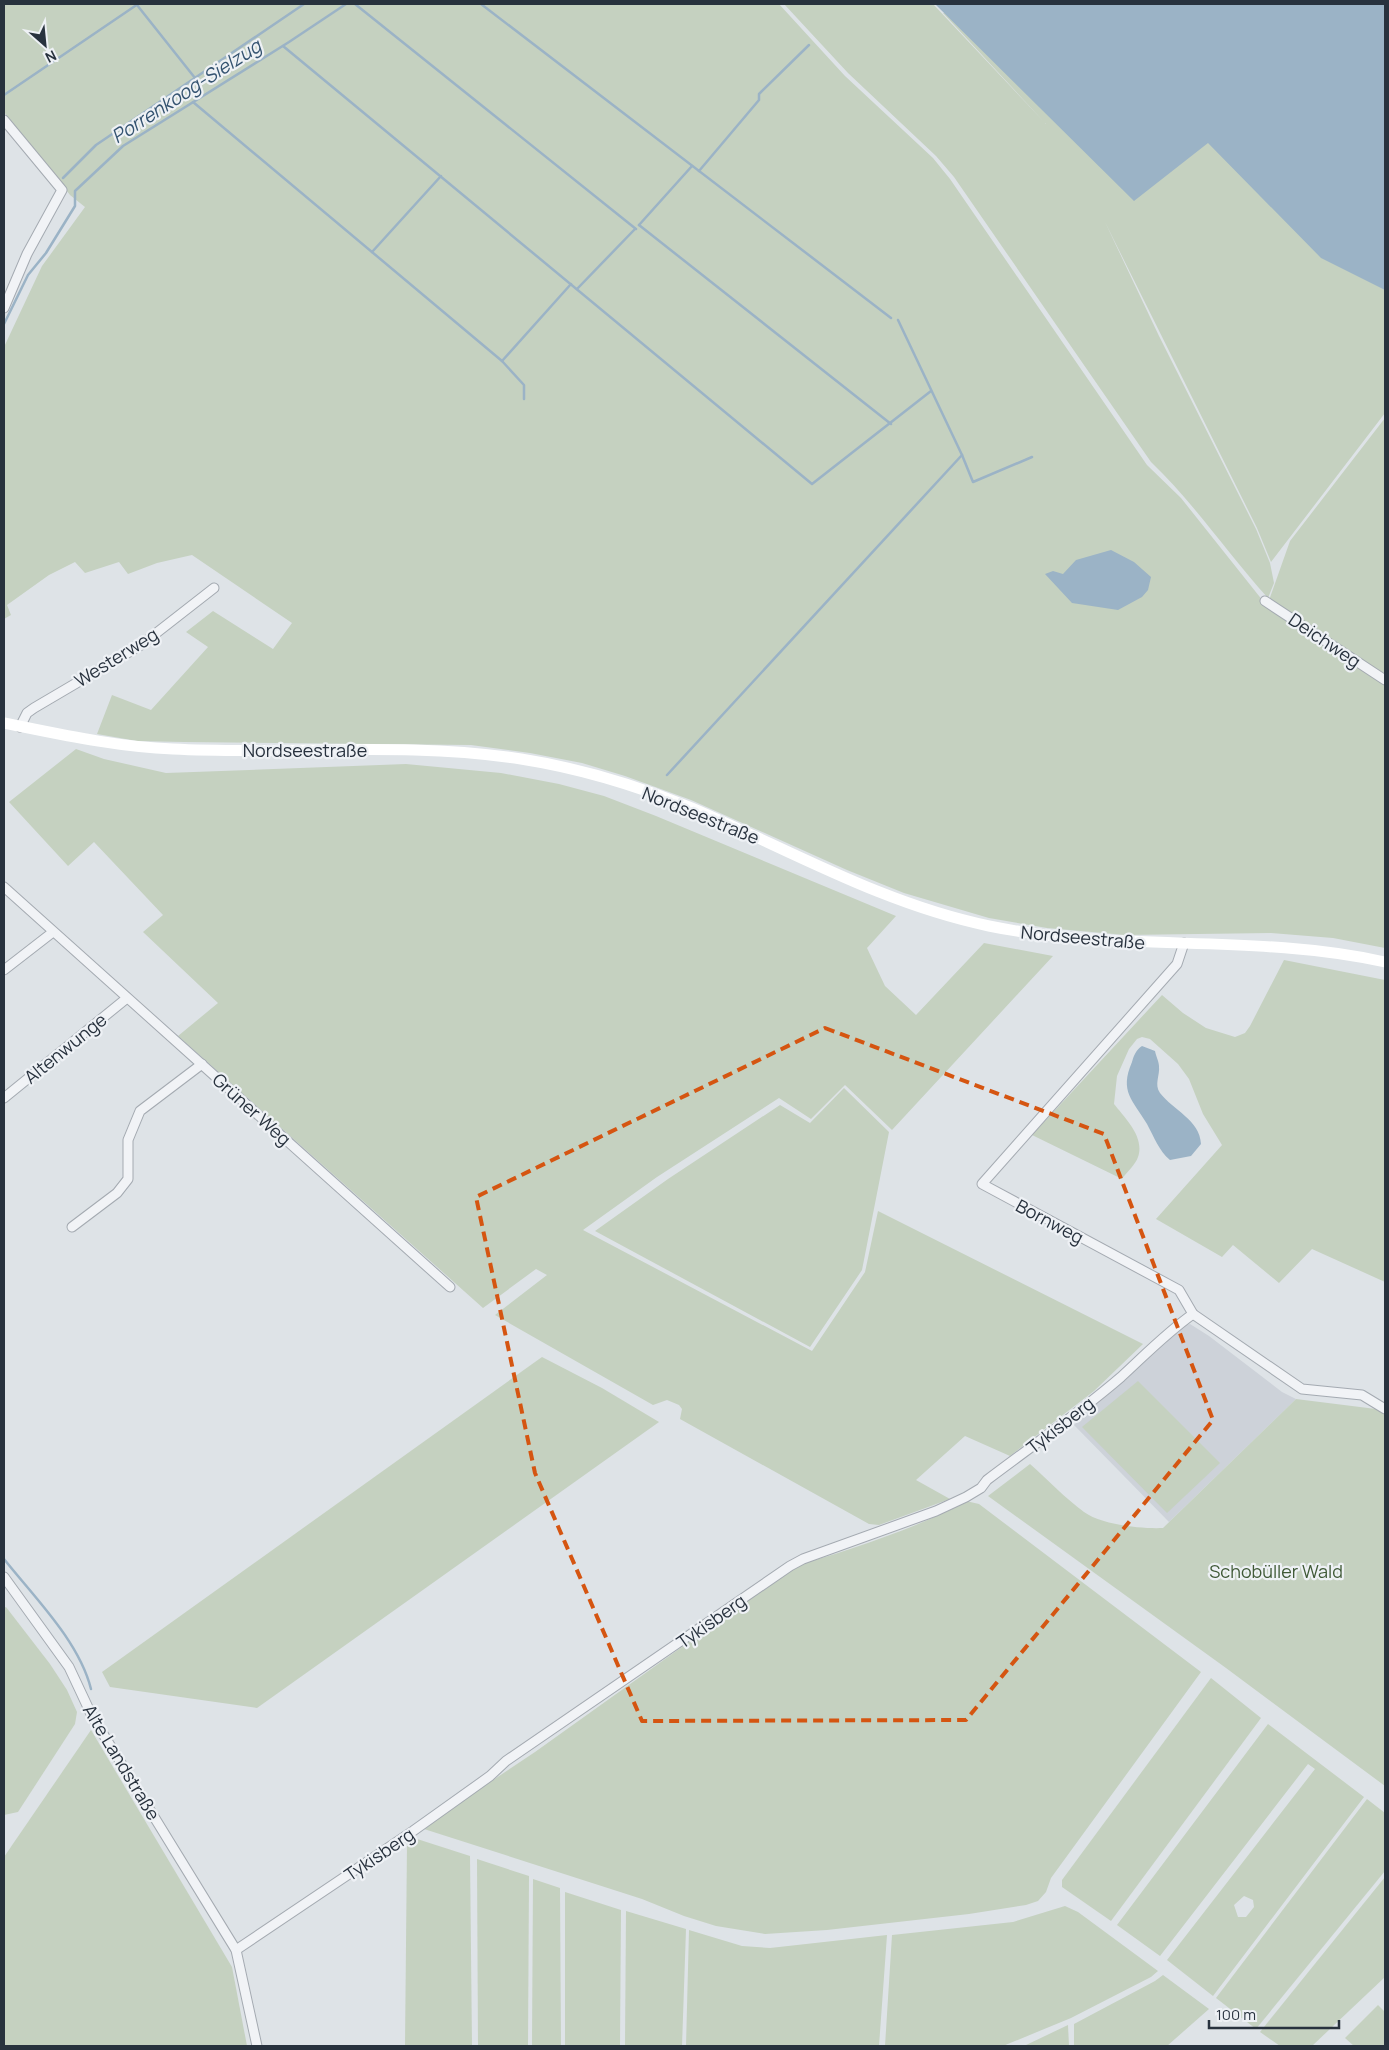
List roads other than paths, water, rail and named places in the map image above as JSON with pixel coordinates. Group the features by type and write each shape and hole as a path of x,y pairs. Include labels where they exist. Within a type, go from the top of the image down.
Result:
{"main road":[{"name":"Nordseestraße","path":"4,723 105,743 170,749 343,748 472,752 526,760 620,783 680,804 901,902 988,926 1067,938 1133,943 1248,944 1302,948 1385,962"}],"street":[{"path":"4,120 62,190 28,254 4,308"},
{"name":"Westerweg","path":"20,727 27,713 141,645 214,588"},
{"name":"Deichweg","path":"1265,601 1385,680"},
{"name":"Grüner Weg","path":"4,887 450,1287"},
{"path":"4,970 52,932"},
{"name":"Bornweg","path":"1184,943 1177,964 982,1184 1179,1290 1193,1314 1302,1389 1362,1395 1385,1409"},
{"name":"Altenwunge","path":"4,1098 127,998"},
{"path":"72,1227 117,1193 128,1179 128,1140 140,1111 202,1064"},
{"name":"Tykisberg","path":"236,1950 412,1832 490,1776 506,1761 790,1566 803,1559 936,1511 981,1488 988,1480 1070,1419 1121,1376 1168,1331 1193,1314"},
{"name":"Alte Landstraße","path":"4,1577 69,1667 92,1716 236,1950 257,2046"}],"water":[{"path":"935,4 1385,4 1385,290 1321,258 1208,143 1134,201"},
{"path":"1111,550 1134,562 1151,577 1148,590 1142,597 1118,610 1072,603 1045,574 1053,571 1063,574 1076,560"},
{"path":"1142,1046 1155,1051 1159,1064 1158,1090 1196,1128 1201,1144 1191,1156 1170,1160 1160,1148 1129,1095 1127,1088 1128,1072 1138,1049"}],"waterway":[{"path":"4,95 138,4"},
{"path":"63,178 96,145 304,4"},
{"name":"Porrenkoog-Sielzug","path":"4,324 28,275 46,253 75,206 75,191 123,146 346,4"},
{"path":"355,4 636,229"},
{"path":"481,4 891,318"},
{"path":"137,5 195,78"},
{"path":"699,171 759,100 759,94 809,45"},
{"path":"283,46 812,484 931,391"},
{"path":"193,102 502,361 524,385 524,399"},
{"path":"639,225 692,166"},
{"path":"372,252 441,176"},
{"path":"639,225 891,424"},
{"path":"577,289 635,229"},
{"path":"502,361 571,284"},
{"path":"898,320 973,482 1032,457"},
{"path":"667,775 962,455"},
{"path":"4,1559 42,1604 66,1637 77,1654 91,1689"}],"park label":[{"name":"Schobüller Wald","path":"1276,1571"}]}
